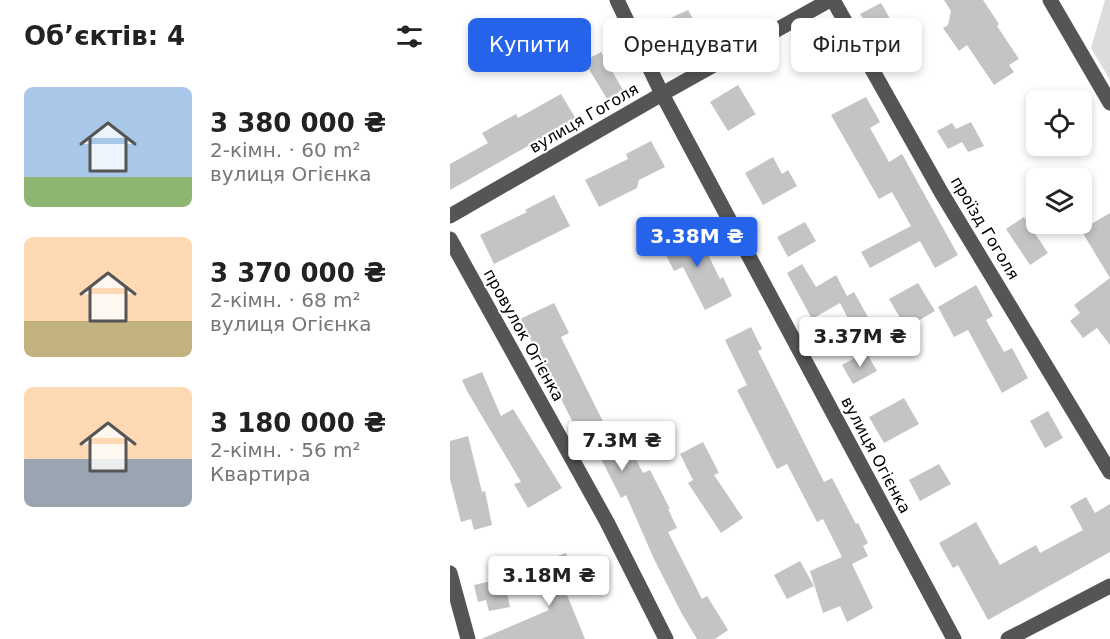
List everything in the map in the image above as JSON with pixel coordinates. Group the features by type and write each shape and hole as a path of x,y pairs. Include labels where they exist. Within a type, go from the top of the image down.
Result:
{"street":[{"name":"вулиця Огієнка","path":"617,0 662,94 954,639"},
{"name":"вулиця Гоголя","path":"450,216 662,94 832,0"},
{"name":"проїзд Гоголя","path":"832,0 941,192 1110,472"},
{"path":"1050,0 1110,103"},
{"name":"провулок Огієнка","path":"450,239 606,522 666,639"},
{"path":"450,573 468,639"},
{"path":"1008,639 1110,586"}],"shaded area":[{"path":"1105,0 1110,0 1110,80 1091,48"}],"building":[{"path":"944,0 983,0 1019,59 1009,65 1014,72 994,85 967,45 959,51 943,28 948,25 951,11"},
{"path":"881,3 890,18 863,18 860,14"},
{"path":"688,10 692,18 671,18"},
{"path":"601,52 603,72 613,72 623,90 607,99 591,72 591,57"},
{"path":"738,85 756,115 728,131 710,102"},
{"path":"561,94 576,119 450,190 450,164 488,143 482,133 516,114 518,118"},
{"path":"866,97 880,122 870,128 889,162 902,154 958,255 935,268 920,241 870,268 861,252 911,226 892,192 879,199 831,115"},
{"path":"971,122 984,146 968,152 962,142 948,149 937,131 952,123 956,129"},
{"path":"651,141 665,167 639,180 637,188 599,207 585,180 628,159 626,154"},
{"path":"773,157 782,174 788,170 797,186 763,205 745,173"},
{"path":"554,195 570,226 494,264 480,235 527,212 525,210"},
{"path":"1110,213 1110,278 1083,234 1092,234 1092,224"},
{"path":"1024,217 1026,234 1035,234 1048,253 1030,265 1006,229"},
{"path":"805,222 816,241 788,257 777,237"},
{"path":"695,228 720,279 723,277 732,296 705,310 683,267 674,271 661,245"},
{"path":"802,264 816,287 836,275 847,296 854,292 869,319 853,328 840,303 812,319 787,273"},
{"path":"1110,278 1110,345 1097,328 1083,338 1070,321 1080,313 1074,305"},
{"path":"918,283 935,311 906,328 889,299"},
{"path":"976,285 993,316 986,320 1004,352 1012,348 1028,378 1002,393 968,330 954,337 938,307"},
{"path":"554,303 569,333 561,337 620,456 631,450 643,473 650,470 677,528 668,532 702,599 707,596 728,630 715,639 697,639 654,559 626,495 621,498 592,441 584,444 520,319"},
{"path":"751,327 762,349 758,351 824,482 832,478 868,543 863,546 868,556 852,564 873,608 847,622 840,606 823,613 810,571 842,557 823,519 817,522 787,464 777,469 737,390 747,385 725,340"},
{"path":"866,352 877,371 853,384 842,365"},
{"path":"482,372 501,416 513,409 562,488 528,508 514,484 521,482 462,380"},
{"path":"904,398 919,424 884,443 869,417"},
{"path":"1048,411 1063,438 1045,448 1030,421"},
{"path":"468,436 482,492 485,491 492,525 474,530 471,519 461,522 450,479 450,441"},
{"path":"703,442 719,473 714,475 743,518 721,533 688,483 693,480 680,454"},
{"path":"939,464 951,484 920,501 909,480"},
{"path":"1086,497 1095,513 1110,504 1110,552 988,620 958,565 953,568 939,543 976,522 1000,565 1036,545 1040,553 1083,530 1070,506"},
{"path":"566,553 576,580 563,585 585,639 481,639 549,610 533,565"},
{"path":"800,561 814,586 787,599 774,575"},
{"path":"504,578 510,607 489,611 486,600 478,602 474,585"}]}
